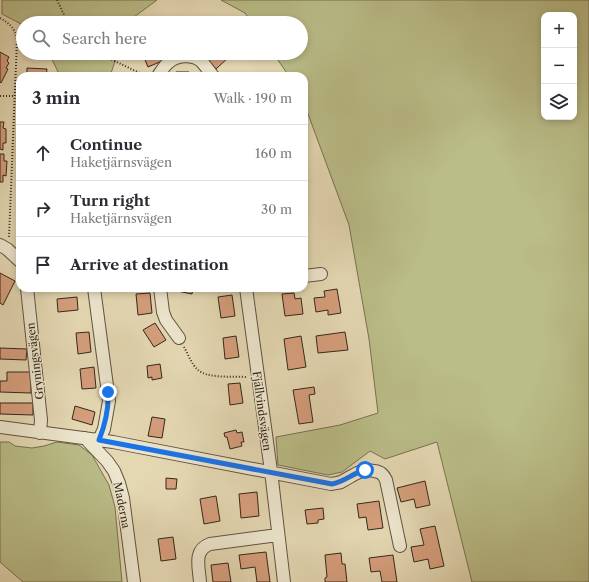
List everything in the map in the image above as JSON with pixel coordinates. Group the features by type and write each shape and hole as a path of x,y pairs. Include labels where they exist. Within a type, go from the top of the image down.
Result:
{"street":[{"path":"161,72 171,60"},
{"path":"200,60 210,72"},
{"path":"4,243 16,257"},
{"path":"308,276 321,274"},
{"name":"Gryningsvägen","path":"27,292 42,420 40,433"},
{"path":"95,292 109,401 104,429 99,440"},
{"path":"160,292 163,312 166,320 179,338"},
{"name":"Fjällvindsvägen","path":"247,292 271,471 284,582"},
{"path":"0,428 99,440 271,471 332,484 340,482 358,472 365,470 380,472 384,475 386,480 400,546"},
{"name":"Maderna","path":"85,438 107,461 114,471 119,483 123,498 134,582"},
{"path":"200,582 198,556 200,550 204,546 278,535"}],"path":[{"path":"57,0 65,16"},
{"path":"0,18 13,27 16,33"},
{"path":"4,243 10,231 16,60"},
{"path":"113,60 138,72"},
{"path":"0,96 15,96"},
{"path":"179,338 193,364 201,373 209,375 258,377"}],"green space":[{"path":"2,0 157,0 135,16 16,16 16,21 2,14"},
{"path":"221,0 589,0 589,582 472,582 437,442 385,459 370,451 342,472 328,475 278,465 276,437 340,425 378,413 369,339 349,225 308,114 308,72 286,72 278,60 308,60 308,16 247,16 245,13"},
{"path":"52,60 116,60 111,72 58,72"},
{"path":"0,442 9,442 15,446 32,448 57,442 79,445 92,455 109,485 115,507 122,582 23,582 0,562"}],"building":[{"path":"0,52 9,57 7,61 9,63 6,68 8,69 1,83 0,82"},
{"path":"145,60 162,61 148,67"},
{"path":"208,60 226,60 216,69"},
{"path":"27,68 47,69 47,72 27,72"},
{"path":"0,122 4,122 3,128 6,129 6,143 3,143 3,150 0,149"},
{"path":"0,154 4,154 4,161 7,161 6,176 3,175 3,182 0,182"},
{"path":"0,273 15,281 3,305 0,303"},
{"path":"337,289 341,313 328,315 328,310 316,312 314,298 325,297 324,291"},
{"path":"182,292 192,292 192,294"},
{"path":"150,293 152,313 138,315 136,294"},
{"path":"294,293 295,299 301,298 303,314 285,316 282,294"},
{"path":"232,295 235,316 221,318 218,297"},
{"path":"77,297 78,310 58,312 57,299"},
{"path":"155,323 166,340 154,347 143,330"},
{"path":"89,332 91,352 78,354 76,333"},
{"path":"345,332 348,350 318,353 316,336"},
{"path":"236,336 239,357 225,359 223,338"},
{"path":"301,336 306,367 288,370 284,339"},
{"path":"0,348 27,349 26,360 0,359"},
{"path":"160,364 162,378 152,380 152,377 148,378 147,366"},
{"path":"94,367 96,388 82,389 80,369"},
{"path":"7,372 31,372 31,393 0,392 0,381 7,381"},
{"path":"240,383 243,403 230,405 228,384"},
{"path":"314,387 315,394 309,395 313,422 299,424 293,390"},
{"path":"0,403 33,403 33,415 0,414"},
{"path":"75,406 95,412 92,425 72,419"},
{"path":"152,417 165,419 162,438 148,436"},
{"path":"236,430 237,433 242,432 244,442 241,442 242,446 230,449 227,437 225,437 224,433"},
{"path":"166,478 177,479 176,489 166,489"},
{"path":"425,481 430,505 416,508 414,499 401,502 397,488"},
{"path":"257,492 259,516 241,518 239,494"},
{"path":"216,496 220,521 204,524 200,499"},
{"path":"379,501 383,528 368,530 366,517 359,518 357,504"},
{"path":"323,508 324,519 318,520 318,523 307,524 305,510"},
{"path":"435,526 444,566 430,569 428,559 414,562 411,547 424,545 420,529"},
{"path":"173,537 176,559 161,561 158,539"},
{"path":"266,552 270,582 257,582 255,567 241,569 239,555"},
{"path":"341,553 342,564 345,564 347,582 325,582 325,578 327,577 325,555"},
{"path":"393,555 397,582 382,582 380,571 371,572 369,558"},
{"path":"228,563 231,582 213,582 211,565"}],"route":[{"path":"108,392 108,408 104,429 99,440 271,471 332,484 340,482 358,472 365,470"}]}
